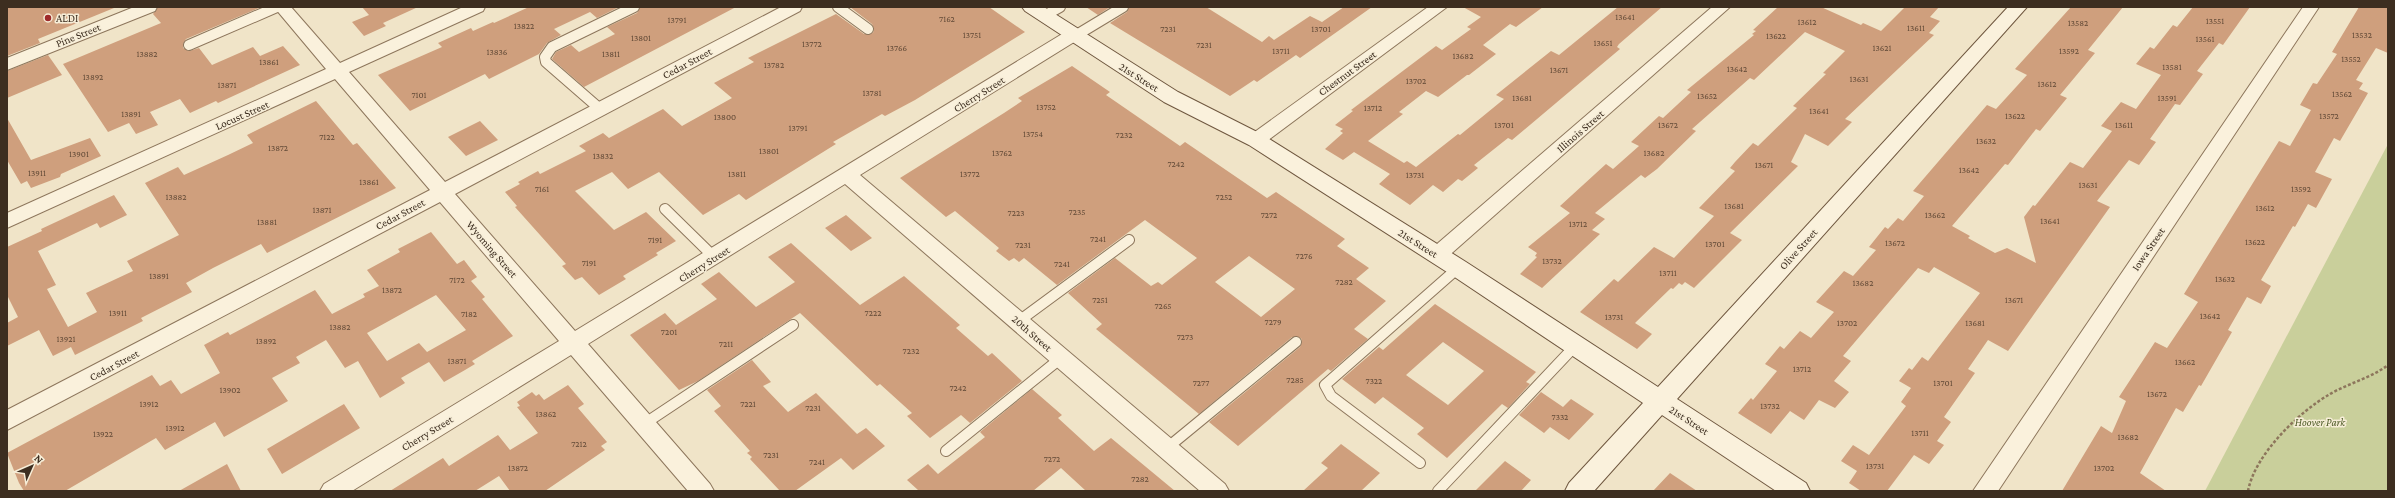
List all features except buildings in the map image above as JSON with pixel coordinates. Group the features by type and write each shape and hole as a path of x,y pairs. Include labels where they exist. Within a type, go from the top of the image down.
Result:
{"street":[{"name":"Pine Street","path":"7,64 149,7"},
{"name":"Wyoming Street","path":"282,7 702,491"},
{"name":"Locust Street","path":"7,221 477,7"},
{"name":"Chestnut Street","path":"1256,140 1438,7"},
{"name":"Illinois Street","path":"1438,255 1722,7"},
{"name":"Olive Street","path":"1578,491 2018,7"},
{"name":"Iowa Street","path":"1985,491 2311,7"},
{"name":"Cedar Street","path":"7,421 600,109 786,9"},
{"name":"21st Street","path":"1045,10 1074,36 1171,97 1256,140 1438,255 1797,491"},
{"name":"Cherry Street","path":"332,491 715,258 1074,36"},
{"name":"20th Street","path":"848,176 1217,491"}],"lane":[{"path":"189,45 277,7"},
{"path":"600,109 546,62 545,57 552,47 634,7"},
{"path":"838,7 868,29"},
{"path":"1074,36 1123,7"},
{"path":"664,209 715,258"},
{"path":"1019,322 1129,240"},
{"path":"1420,463 1331,396 1325,385 1458,268"},
{"path":"644,424 793,325"},
{"path":"1167,448 1296,342"},
{"path":"1438,491 1440,486 1575,346"},
{"path":"946,451 1061,358"}],"path":[{"path":"2248,491 2250,478 2284,430 2302,412 2342,388 2378,374 2388,365"}],"green space":[{"name":"Hoover Park","path":"2388,144 2388,491 2205,491"}],"place":[{"name":"ALDI","path":"48,18"}]}
